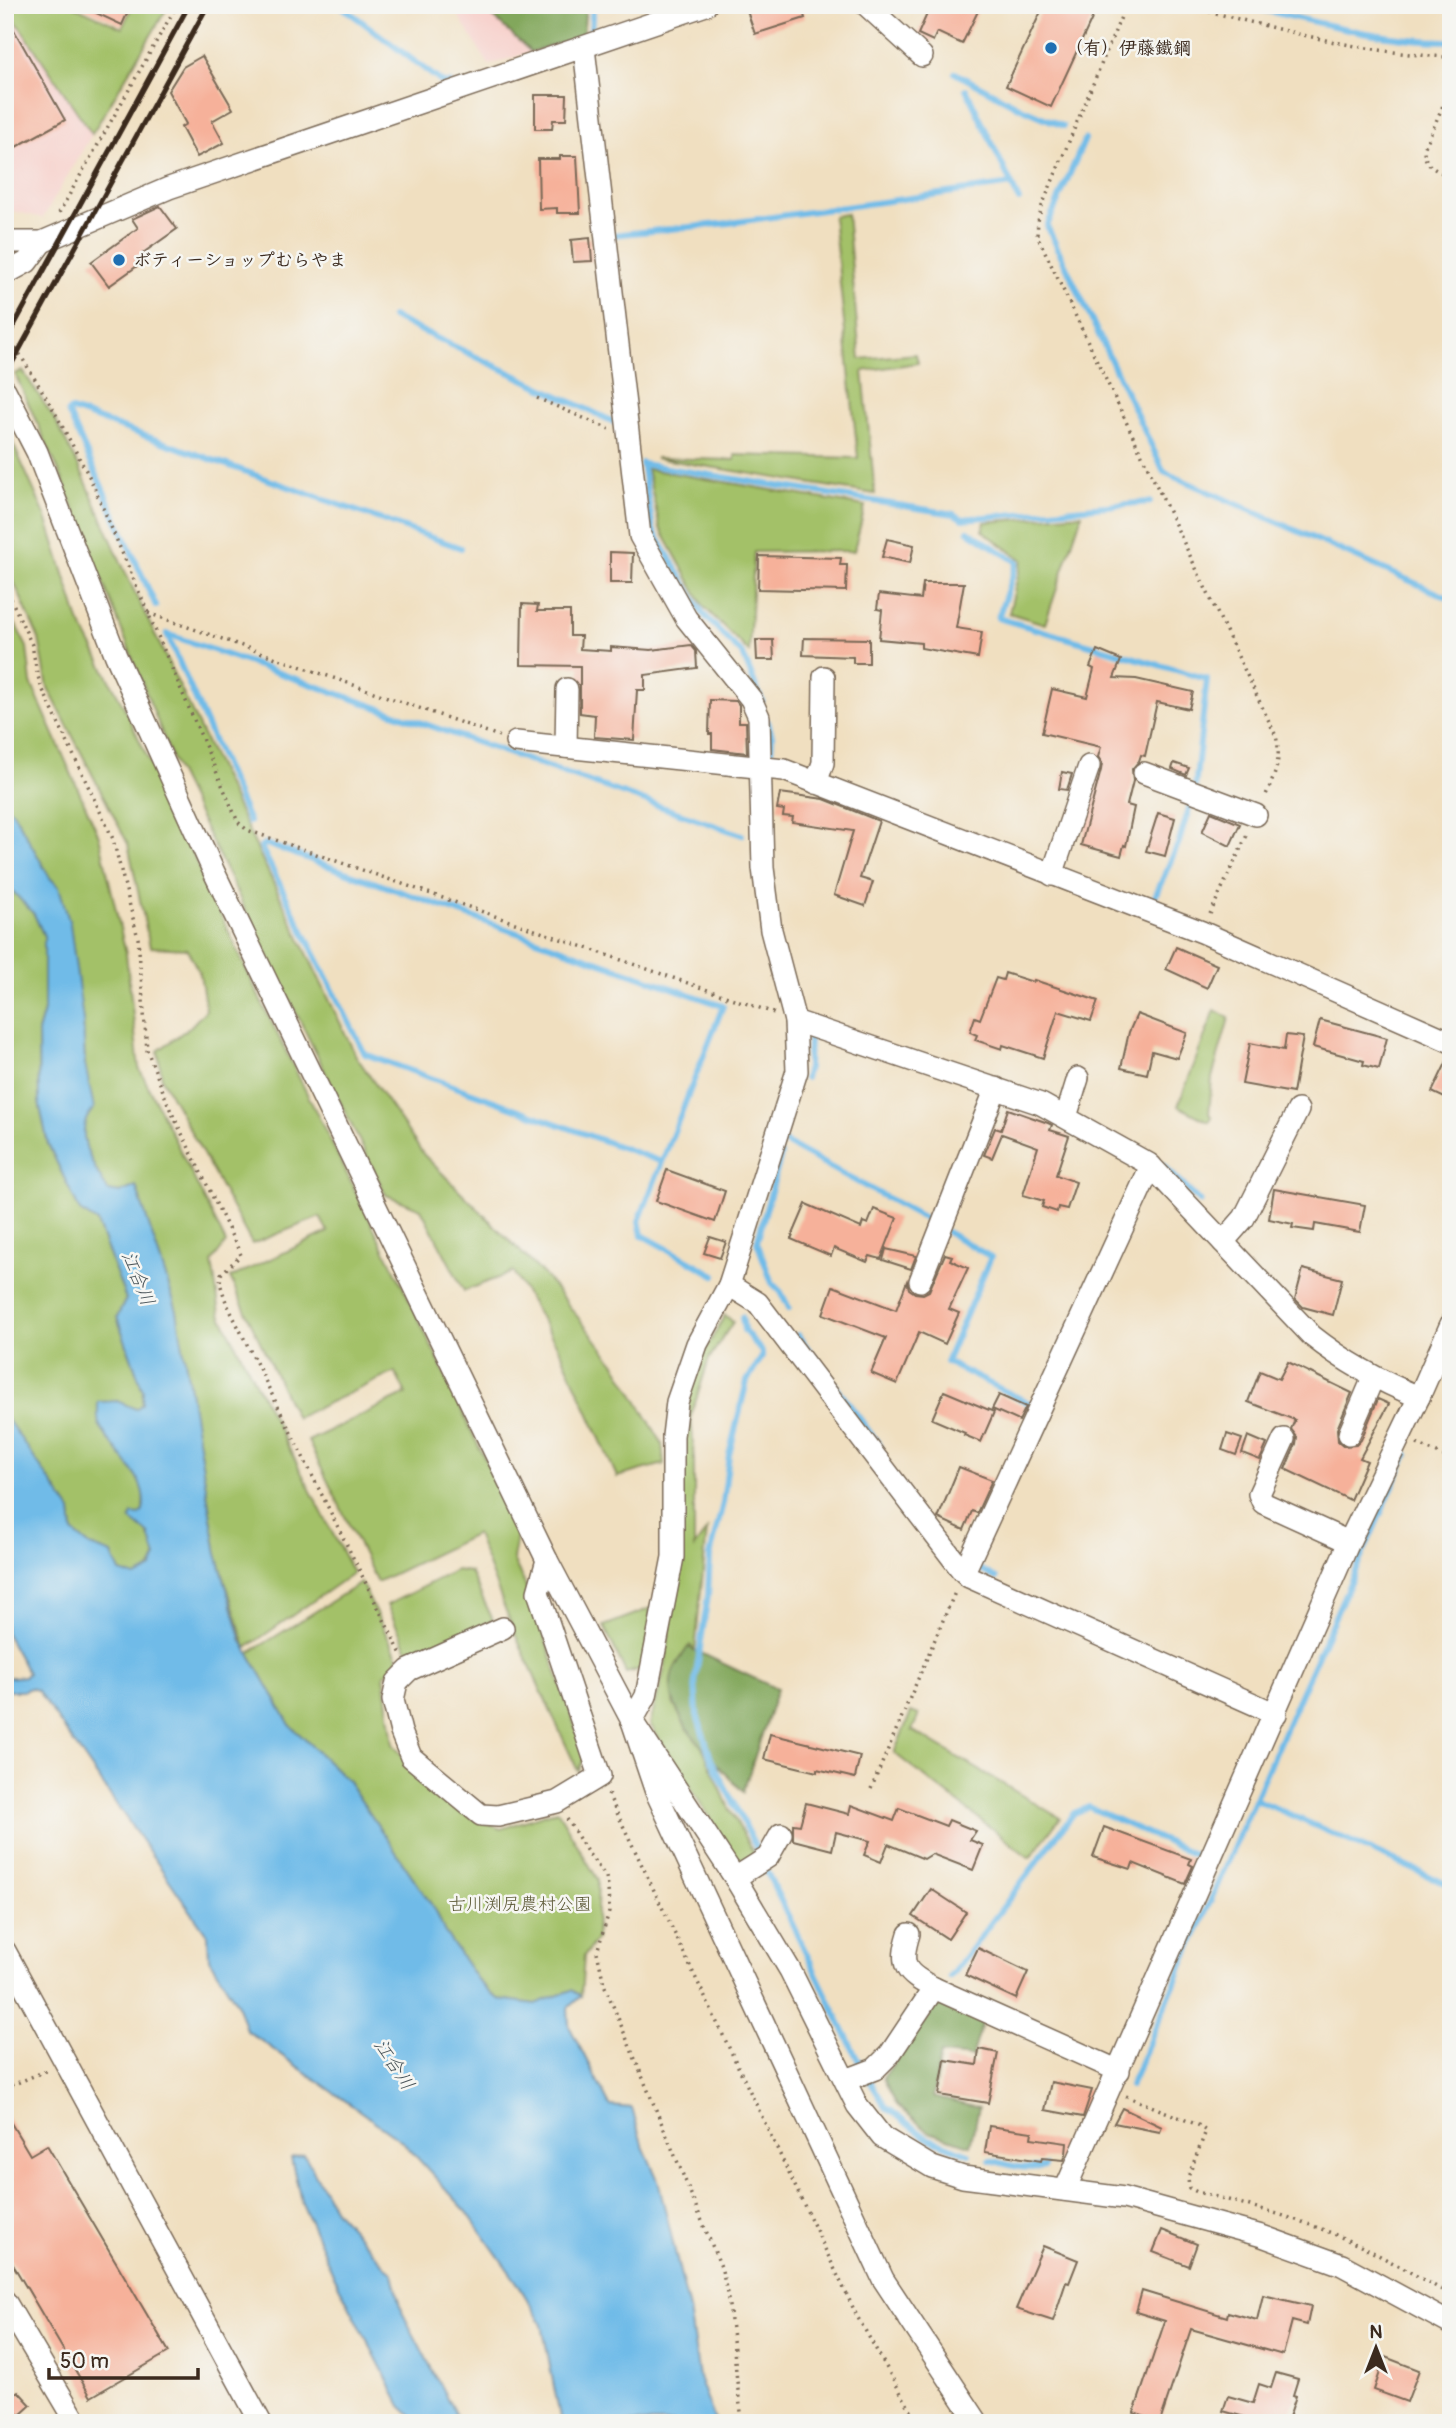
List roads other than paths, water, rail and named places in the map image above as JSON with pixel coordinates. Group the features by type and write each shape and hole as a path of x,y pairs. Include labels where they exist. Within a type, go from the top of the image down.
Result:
{"street":[{"path":"866,5 922,56"},
{"path":"5,242 42,242 169,188 584,48 697,7"},
{"path":"584,48 640,536 686,618 751,699 759,717 764,880 771,930 795,1021 797,1071 729,1285 698,1343 677,1402 673,1448 673,1558 646,1696 632,1721"},
{"path":"5,274 27,262 42,242"},
{"path":"5,390 37,452 116,656 213,870 547,1560 632,1721 656,1792 883,2278 978,2423"},
{"path":"816,783 823,764 824,677"},
{"path":"566,747 568,689"},
{"path":"516,742 784,770 1202,932 1451,1042"},
{"path":"1052,875 1088,766"},
{"path":"1144,773 1256,815"},
{"path":"795,1021 1041,1104 1151,1166 1312,1336 1373,1378 1419,1397"},
{"path":"1066,1117 1078,1078"},
{"path":"920,1281 996,1088"},
{"path":"1223,1242 1244,1218 1298,1110"},
{"path":"967,1564 1151,1166"},
{"path":"729,1285 758,1303 967,1564 969,1577 1276,1714"},
{"path":"1065,2190 1276,1714 1349,1542 1451,1324"},
{"path":"1349,1434 1373,1378"},
{"path":"1284,1438 1259,1494 1264,1503 1349,1542"},
{"path":"503,1629 409,1670 397,1682 393,1700 411,1757 481,1815 498,1816 557,1802 600,1776 538,1592 547,1560"},
{"path":"632,1721 752,1868 790,1970 849,2079 858,2105 882,2137 932,2167 963,2177 1124,2198 1262,2236 1342,2265 1451,2324"},
{"path":"752,1868 781,1834"},
{"path":"909,1934 903,1954 905,1967 914,1978 1115,2081"},
{"path":"5,1951 261,2423"},
{"path":"5,1973 28,1994"},
{"path":"849,2079 875,2069 890,2054 934,1988"},
{"path":"5,2301 77,2423"}],"water":[{"name":"江合川","path":"5,805 13,812 50,878 59,887 70,924 83,1020 85,1064 94,1108 87,1117 84,1138 91,1161 108,1191 120,1193 136,1186 177,1311 217,1554 242,1641 290,1725 347,1780 437,1913 444,1931 478,1981 498,1999 535,2004 572,1990 581,1996 568,2008 569,2026 610,2106 632,2108 642,2144 658,2180 689,2310 699,2377 716,2423 561,2423 542,2324 518,2284 467,2212 402,2141 246,2030 237,2003 209,1959 208,1936 37,1690 30,1688 23,1691 5,1691 5,1678 25,1676 28,1673 5,1632 5,1416 71,1511 73,1532 90,1546 112,1554 120,1572 136,1577 152,1568 156,1558 149,1534 130,1519 132,1514 140,1515 143,1511 141,1486 98,1422 98,1402 117,1401 136,1409 142,1404 143,1391 117,1317 126,1299 97,1222 80,1211 48,1144 39,1102 38,1032 44,1011 44,936 34,914 5,883"},
{"path":"304,2154 335,2210 393,2274 403,2314 460,2423 419,2423 401,2406 334,2276 301,2201 291,2158"}],"waterway":[{"path":"340,5 443,83 450,83"},
{"path":"591,31 593,5"},
{"path":"1241,5 1372,34 1451,41"},
{"path":"955,73 1021,108 1063,126"},
{"path":"966,89 1019,200"},
{"path":"1085,139 1047,226 1164,472 1451,599"},
{"path":"612,235 729,223 1012,184"},
{"path":"392,317 618,424"},
{"path":"156,606 68,412 72,410 461,548"},
{"path":"642,463 653,530 703,614 743,655 762,701"},
{"path":"642,464 954,514 963,519 1150,502"},
{"path":"968,531 1017,562 998,618 1207,679 1195,788 1179,842 1153,901"},
{"path":"167,634 742,835"},
{"path":"167,634 249,822"},
{"path":"768,722 772,736 771,750"},
{"path":"662,1162 365,1054 261,847 266,844 723,1006 639,1221 642,1235 715,1275"},
{"path":"805,1078 809,1035"},
{"path":"784,1142 931,1222"},
{"path":"781,1155 757,1242 772,1283 781,1292 789,1308"},
{"path":"1163,1165 1200,1202"},
{"path":"947,1232 991,1257 946,1362 1037,1407"},
{"path":"742,1317 744,1330 762,1352 762,1357 747,1381 729,1455 723,1503 710,1556 708,1595 695,1682 697,1715 711,1759 760,1855"},
{"path":"798,1335 880,1446"},
{"path":"1130,2086 1407,1454"},
{"path":"979,1563 977,1568 996,1578"},
{"path":"1255,1799 1451,1886"},
{"path":"950,1977 1074,1813 1089,1807 1202,1858"},
{"path":"764,1866 863,2070 886,2107 927,2138 969,2154"},
{"path":"990,2160 1024,2168 1045,2166"}],"railway":[{"path":"5,342 189,5"},
{"path":"5,376 208,5"}],"place":[{"name":"（有）伊藤鐵鋼","path":"1051,48"},
{"name":"ボティーショップむらやま","path":"119,260"}],"park label":[{"name":"古川渕尻農村公園","path":"520,1904"}]}
